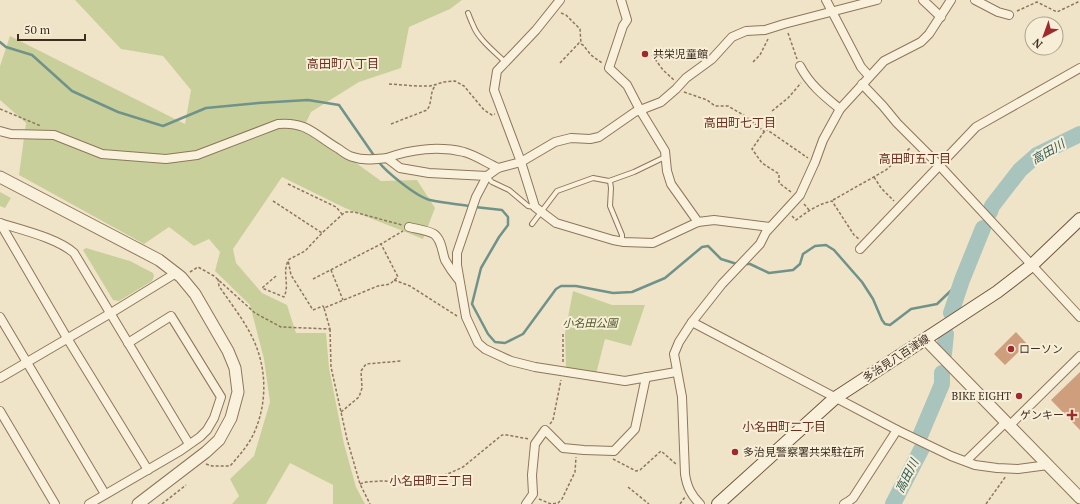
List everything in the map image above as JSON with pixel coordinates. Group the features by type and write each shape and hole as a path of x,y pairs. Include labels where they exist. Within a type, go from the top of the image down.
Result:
{"main road":[{"name":"多治見八百津線","path":"718,504 835,398 997,292 1032,265 1080,219"}],"street":[{"path":"621,0 627,20 623,26 609,68 627,85 640,110 665,151 667,171 671,184 698,222"},
{"path":"826,0 830,11 835,16 861,66 869,76"},
{"path":"676,372 625,381 535,367 511,361 485,349 478,343 466,317 457,265 457,252 474,200 487,176 498,168 521,162 555,142 571,138 590,139 599,137 634,112 661,102 686,78 712,59 732,37 746,31 765,30 830,11 877,0"},
{"path":"923,0 941,17"},
{"path":"700,504 692,496 687,486 682,397 676,372 674,354 692,322 722,284 760,244 770,227 798,197 815,162 823,140 840,109 884,61 921,42 929,34 951,0"},
{"path":"975,0 998,12 1009,15"},
{"path":"557,3 536,30 497,71 494,90 538,209 556,223 622,242 653,243 698,222 714,220 770,227"},
{"path":"800,66 805,77 821,94 840,109"},
{"path":"862,247 976,127 1080,68"},
{"path":"862,84 883,106 896,123 939,165 1080,317"},
{"path":"0,131 11,134 54,135 102,154 166,159 197,156 278,124 288,123 305,126 331,145 352,157 370,159 385,158 432,148 465,152 498,168"},
{"path":"385,158 400,168 429,173 487,176"},
{"path":"0,177 159,260 178,275 195,294 228,351 235,368 238,392 231,418 219,440 206,452 138,504"},
{"path":"0,223 66,246 74,254 189,444"},
{"path":"0,223 67,338 148,470"},
{"path":"409,227 427,231 435,235 442,245 445,259 459,279"},
{"path":"0,378 178,275"},
{"path":"89,504 148,470 189,444 207,430 214,418 221,397 171,316 128,343"},
{"path":"0,317 105,494"},
{"path":"692,322 897,430 966,461 997,468 1048,465"},
{"path":"925,339 1080,498"},
{"path":"966,461 1080,356"},
{"path":"526,504 533,494 532,475 535,444 545,430 563,448 614,451 635,429 646,377"},
{"path":"0,411 55,504"},
{"path":"844,504 853,498 897,430"}],"lane":[{"path":"468,13 473,25 484,41 505,62"},
{"path":"532,224 538,209 557,191 593,178 610,181 665,157"},
{"path":"487,176 492,182 509,190 528,206 538,209"},
{"path":"610,181 610,206 622,235 622,242"}],"path":[{"path":"1009,15 1037,2 1057,12 1080,1"},
{"path":"557,3 580,29 581,44 591,55 609,68"},
{"path":"784,24 800,66"},
{"path":"753,62 760,55 775,27"},
{"path":"560,63 579,43 581,44"},
{"path":"652,55 678,87 706,100 715,106 728,106 745,116 765,132"},
{"path":"772,111 788,98 805,77"},
{"path":"390,84 430,86 454,81 464,86 484,110 492,115 503,113"},
{"path":"391,124 428,110 431,104 433,88 437,84"},
{"path":"0,109 45,127 54,135"},
{"path":"809,210 798,197 779,183 779,174 762,163 752,149 766,129 805,157 815,162"},
{"path":"786,210 796,220 809,210 822,203 832,201 886,170 916,142"},
{"path":"874,177 881,188 900,207"},
{"path":"288,184 336,207 342,214"},
{"path":"273,201 322,233"},
{"path":"832,201 862,247"},
{"path":"276,276 262,288 284,297 288,289 284,269 288,260 305,251 345,212 354,212 409,227"},
{"path":"313,279 381,244 409,227"},
{"path":"288,261 291,275 314,310 323,306 324,308 378,286 390,284 398,277 381,244"},
{"path":"178,275 198,268 214,276 255,313 281,327 330,329"},
{"path":"331,270 343,300"},
{"path":"394,280 410,286 461,320"},
{"path":"324,308 330,329 331,366 347,439 360,484 370,504"},
{"path":"545,430 553,420 563,371 563,334"},
{"path":"341,412 359,397 362,388 361,371 366,364 401,361"},
{"path":"360,484 382,481 423,482 463,467 502,436 507,435 538,440"},
{"path":"532,496 551,504 558,503 562,499 575,472 575,460 579,450"},
{"path":"606,450 615,461 636,471 640,470 661,451 680,468 685,469"},
{"path":"986,504 1012,468"},
{"path":"162,504 186,485"},
{"path":"628,488 649,504"}],"green space":[{"path":"75,0 462,0 450,9 409,27 401,68 359,82 311,112 302,131 352,160 381,181 417,180 435,208 423,239 345,208 282,177 233,249 236,263 262,293 287,305 296,333 326,333 329,368 344,444 356,487 365,504 333,504 333,485 290,463 266,504 232,504 239,496 230,479 254,456 270,402 264,359 250,305 215,271 220,252 209,239 194,246 169,227 144,244 19,175 26,123 0,100 0,66 10,36 185,124 191,90 163,56 121,49"},
{"path":"0,192 11,198 5,208 0,206"},
{"path":"86,248 130,261 153,273 154,276 152,281 119,301 113,300 83,250"},
{"name":"小名田公園","path":"573,291 612,305 645,305 631,346 605,339 596,374 566,368 565,333"}],"building":[{"name":"ローソン","path":"1016,332 1027,344 1005,365 994,354"},
{"name":"ゲンキー","path":"1080,372 1080,430 1051,400"}],"waterway":[{"path":"0,42 6,47 32,55 72,91 118,112 163,126 206,108 308,100 339,105 375,157"},
{"name":"高田川","path":"990,212 992,206 1020,170 1037,155 1080,134"},
{"path":"378,161 402,184 424,198 470,206"},
{"path":"475,207 502,210 508,217 508,225 499,237 481,268 472,304 488,334 495,342 505,343 523,334 556,289 561,286 576,286 613,293 632,292 665,278 702,247 708,246 721,259 737,264"},
{"name":"高田川","path":"951,313 962,280 983,228"},
{"path":"744,264 750,264 769,273 793,270 800,264 803,254 815,246 826,245 834,250 862,282 873,299 882,320 885,324 890,325 911,309 937,304 962,280"},
{"name":"高田川","path":"944,354 946,334"},
{"name":"高田川","path":"920,436 942,384 942,373"},
{"name":"高田川","path":"893,504 922,448"}],"place":[{"name":"共栄児童館","path":"645,54"},
{"name":"ローソン","path":"1011,349"},
{"name":"BIKE EIGHT","path":"1019,396"},
{"name":"ゲンキー","path":"1072,415"},
{"name":"多治見警察署共栄駐在所","path":"735,452"}],"district":[{"name":"高田町八丁目","path":"343,64"},
{"name":"高田町七丁目","path":"740,123"},
{"name":"高田町五丁目","path":"915,159"},
{"name":"小名田町二丁目","path":"784,427"},
{"name":"小名田町三丁目","path":"431,481"}]}
